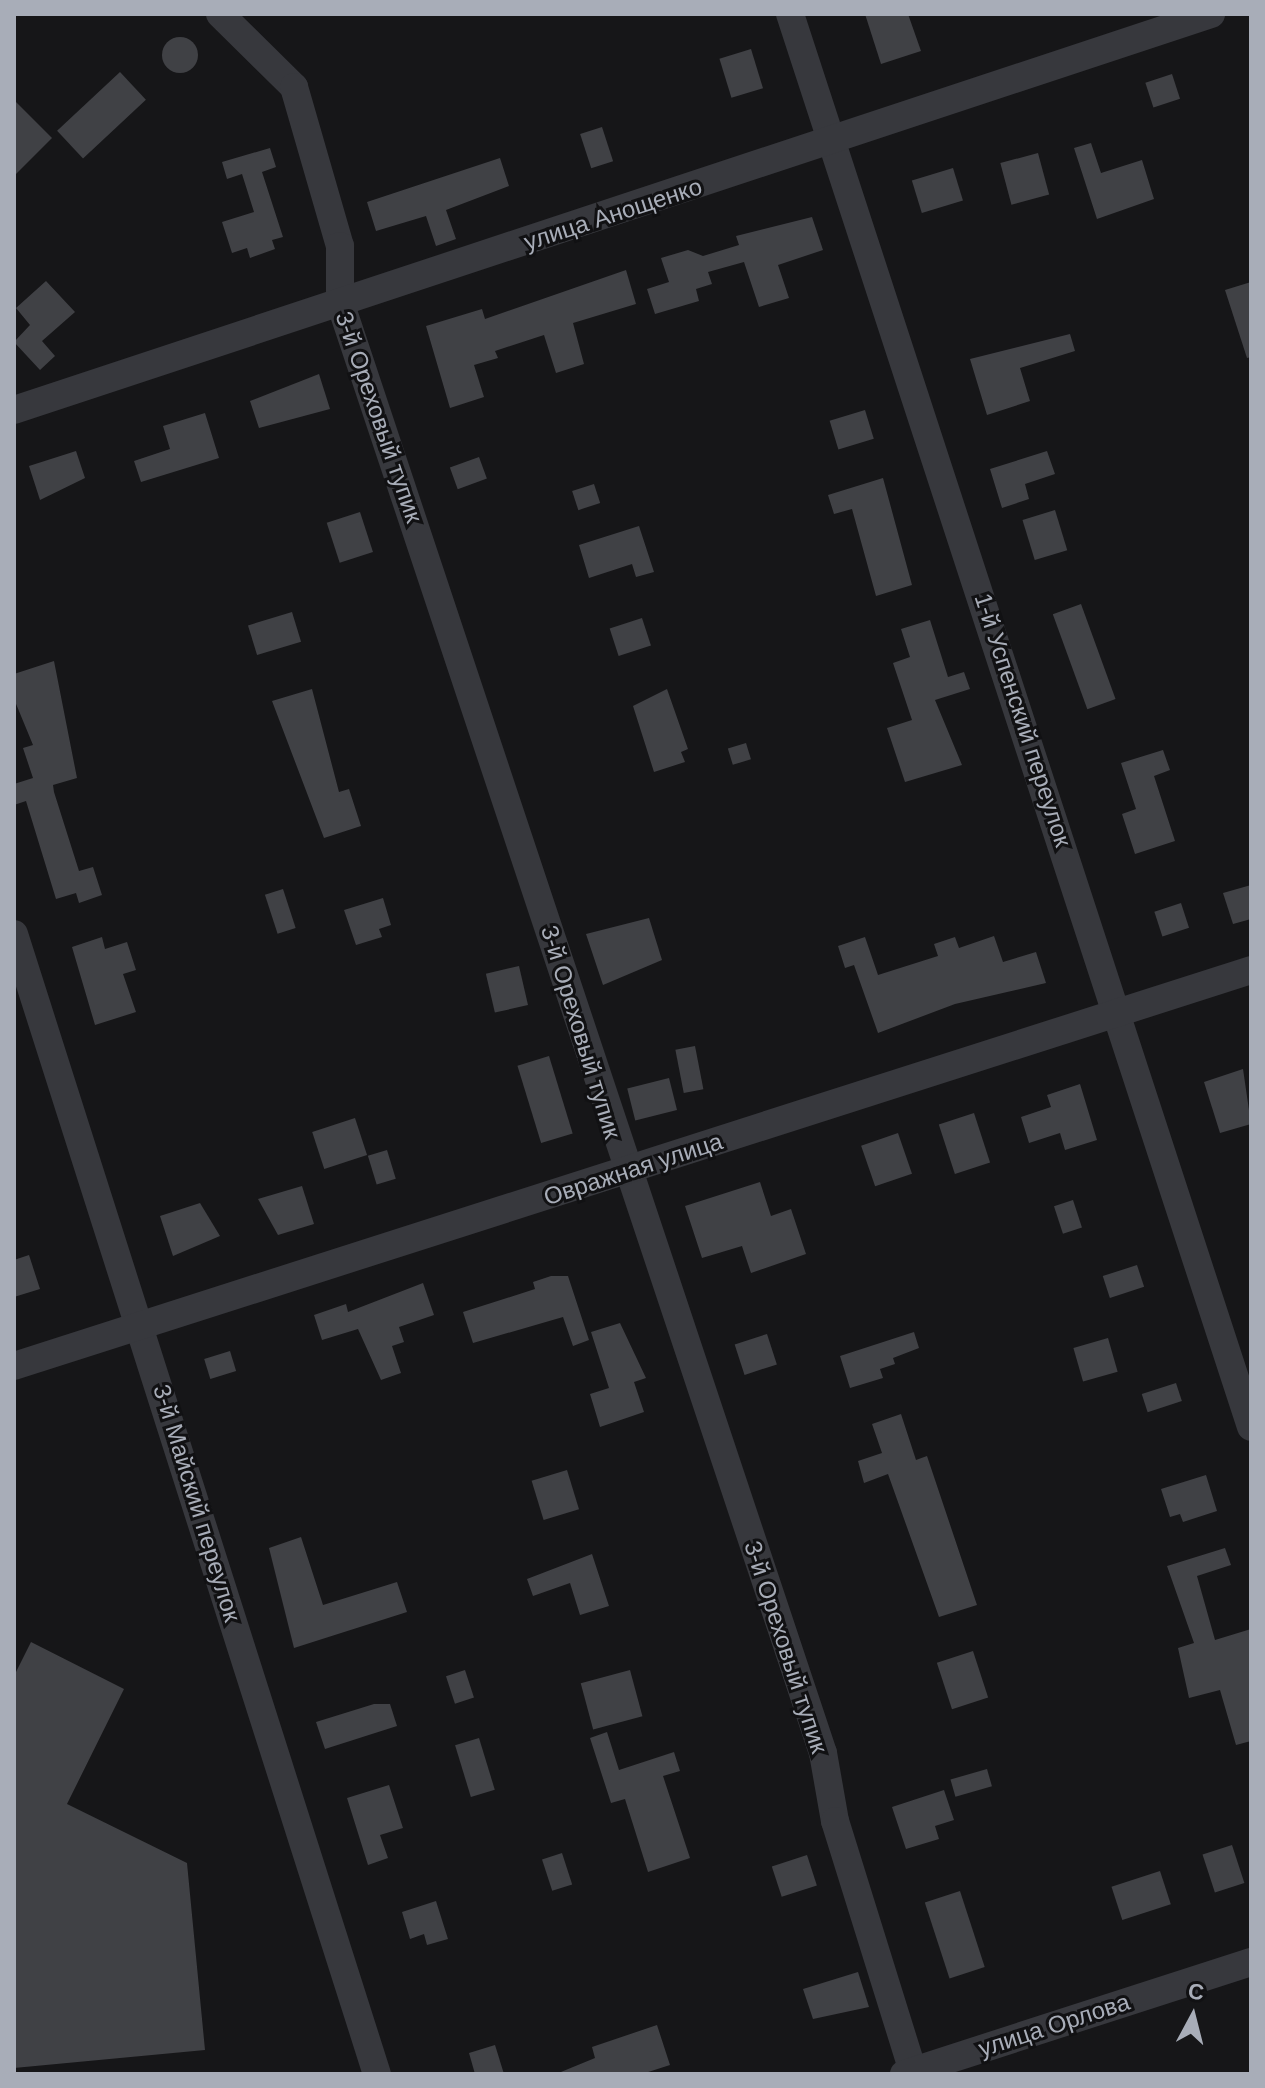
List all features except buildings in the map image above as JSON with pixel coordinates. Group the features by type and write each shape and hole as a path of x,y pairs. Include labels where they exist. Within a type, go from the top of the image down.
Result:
{"street":[{"name":"3-й Ореховый тупик","path":"220,14 294,87 340,246 340,302 625,1172 823,1753 835,1821 911,2073"},
{"name":"1-й Успенский переулок","path":"790,14 1121,1013 1248,1410"},
{"name":"улица Анощенко","path":"14,410 832,143 1211,14"},
{"name":"3-й Майский переулок","path":"14,934 377,2074"},
{"name":"Овражная улица","path":"14,1366 1251,970"},
{"name":"улица Орлова","path":"911,2073 1251,1962"}]}
